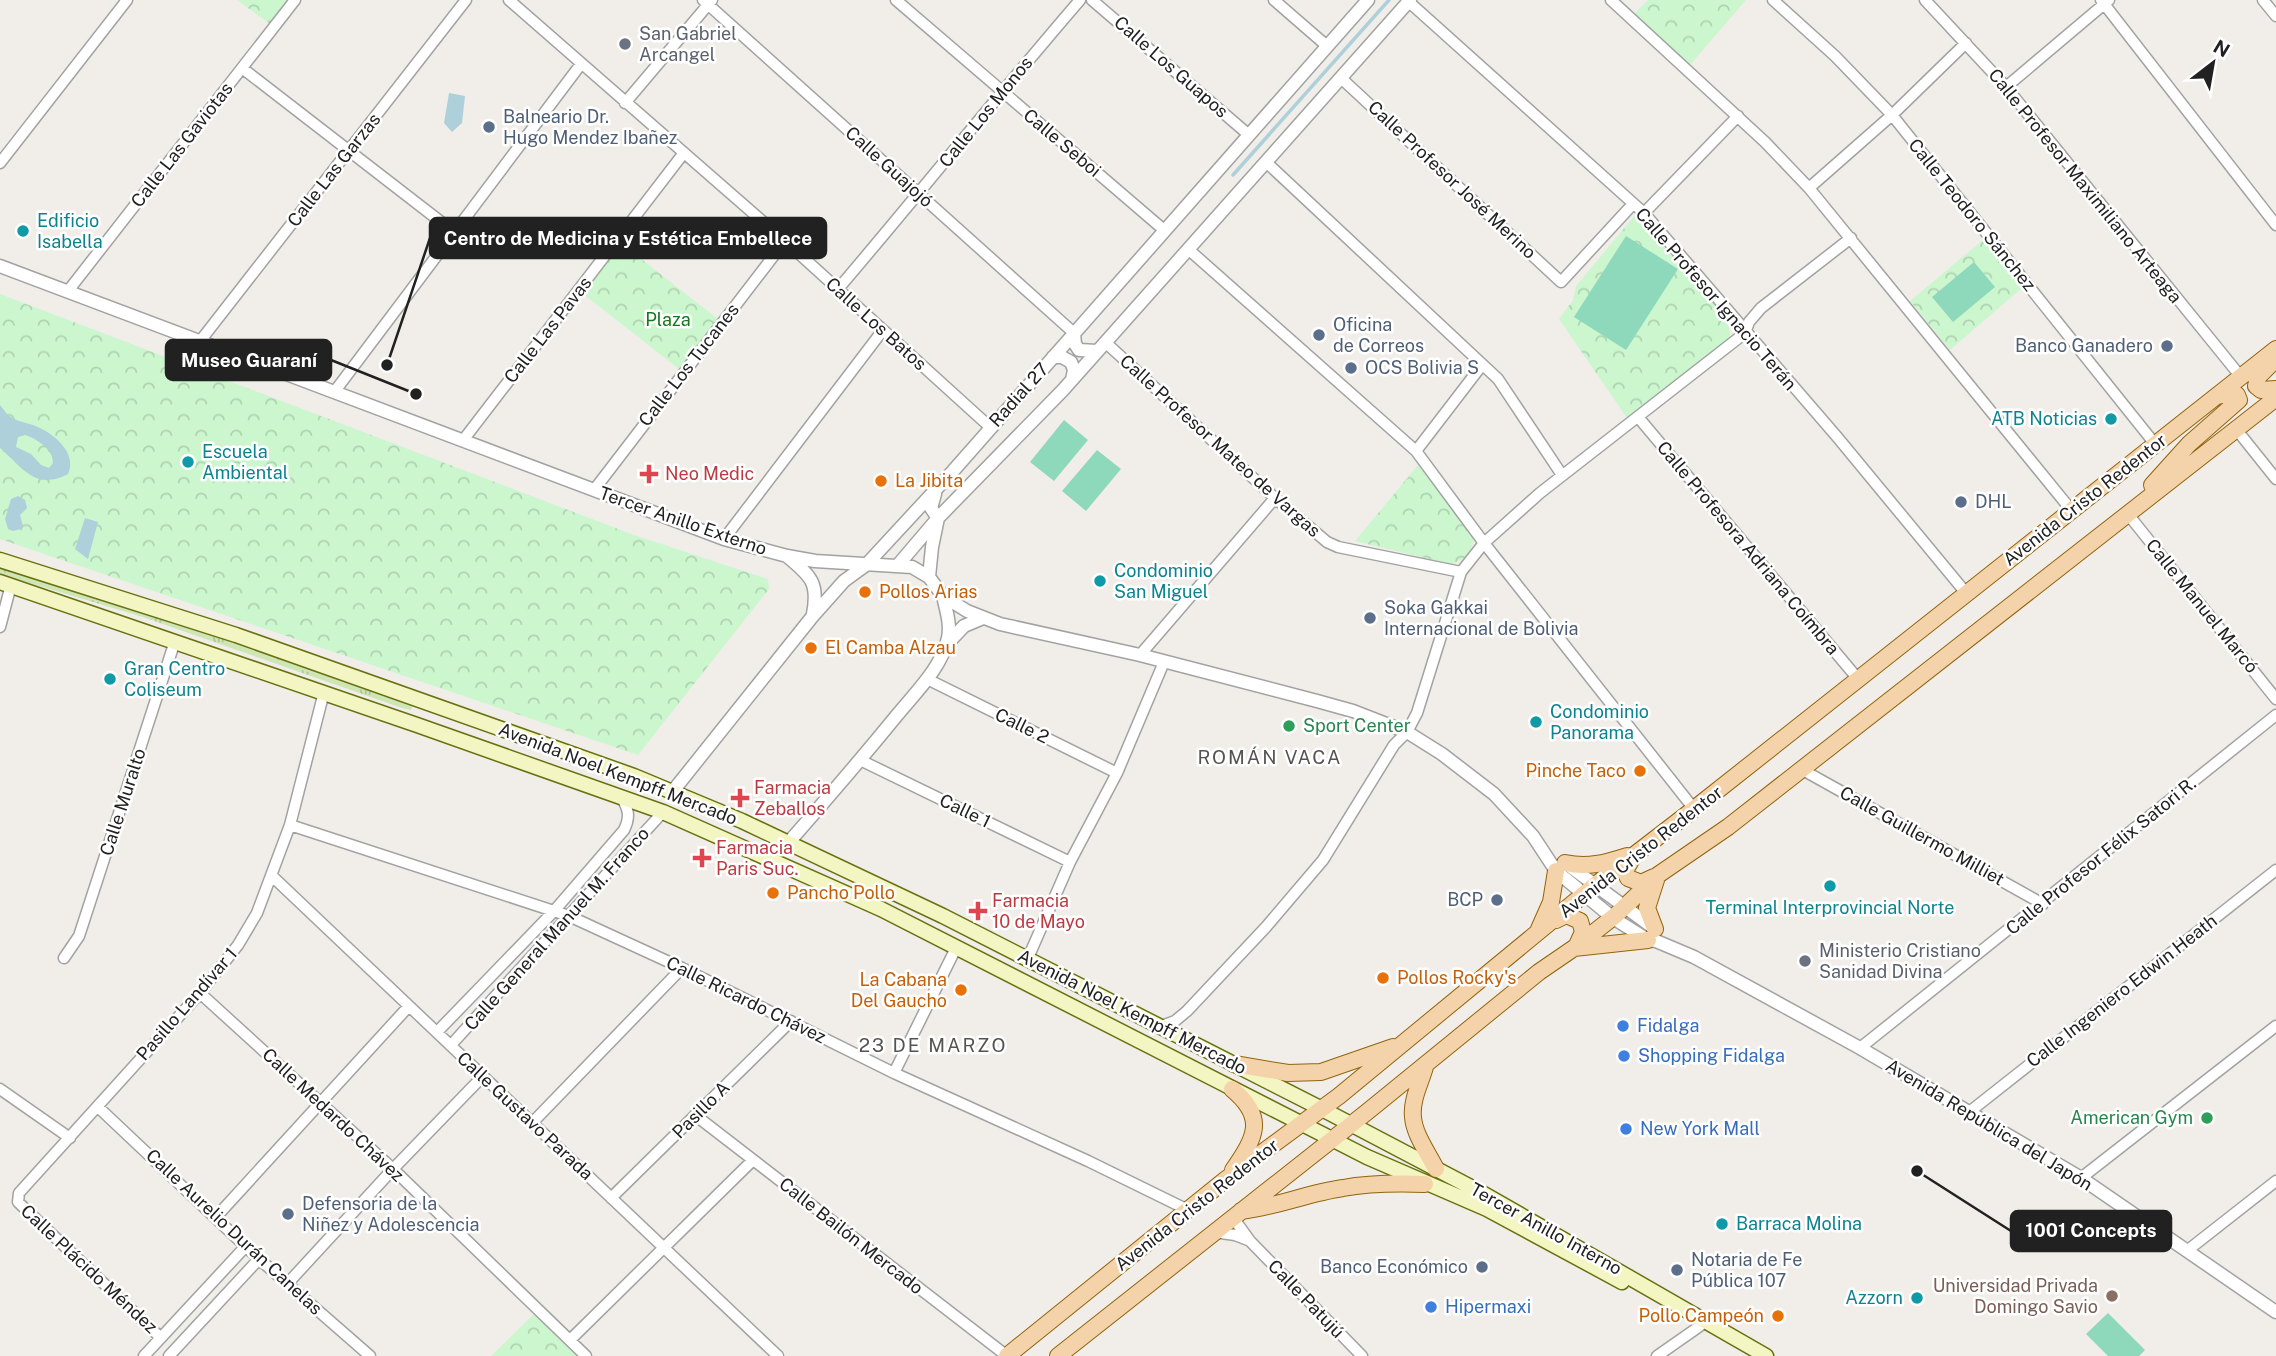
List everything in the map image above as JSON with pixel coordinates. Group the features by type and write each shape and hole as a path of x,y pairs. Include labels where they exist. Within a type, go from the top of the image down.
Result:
{"main road":[{"name":"Avenida Cristo Redentor","path":"1007,1356 1225,1180 1322,1109 1589,890 2276,349"},
{"path":"2276,360 2255,382 2258,389 2276,389"},
{"path":"2141,502 2158,475 2205,429 2235,405 2239,397 2229,391 2206,404"},
{"name":"Avenida Cristo Redentor","path":"1058,1356 1426,1066 1539,972 1576,947 1658,875 1728,827 2276,398"},
{"name":"Avenida Noel Kempff Mercado","path":"0,560 236,635 673,791 789,842 1028,958 1322,1109"},
{"name":"Avenida Noel Kempff Mercado","path":"6,584 324,692 663,812 881,909 1303,1124"},
{"path":"417,725 424,702"},
{"path":"1636,853 1625,871 1628,878 1641,883 1658,875"},
{"path":"1537,933 1551,902 1561,867 1597,865 1636,853"},
{"path":"831,887 840,867"},
{"path":"1576,947 1652,934 1647,908 1658,875"},
{"path":"1552,922 1566,915 1580,921 1583,932 1576,947"},
{"path":"1234,1064 1288,1073 1321,1072 1405,1042"},
{"path":"1426,1066 1413,1104 1413,1118 1436,1169"},
{"path":"1225,1180 1245,1153 1255,1125 1251,1110 1231,1089"},
{"name":"Tercer Anillo Interno","path":"1322,1109 1608,1264 1766,1356"},
{"name":"Tercer Anillo Interno","path":"1303,1124 1425,1184 1487,1209 1751,1356"},
{"path":"1237,1213 1343,1188 1389,1183 1425,1184"}],"street":[{"path":"0,163 127,0"},
{"name":"Calle Las Gaviotas","path":"68,291 295,0"},
{"name":"Calle Las Garzas","path":"201,340 466,0"},
{"name":"Calle Los Batos","path":"509,0 785,241 990,427"},
{"name":"Calle Seboi","path":"896,0 1164,230"},
{"name":"Calle Los Monos","path":"838,289 919,194 1001,91 1080,0"},
{"name":"Calle Los Guapos","path":"1092,0 1249,135"},
{"path":"1274,0 1327,46"},
{"name":"Radial 27","path":"673,791 812,617 844,581 866,565 941,483 1368,0"},
{"path":"1611,0 1738,116 1809,188 2072,511"},
{"name":"Calle Teodoro Sánchez","path":"1773,0 1835,56 1892,115 2155,444"},
{"name":"Calle Profesor Maximiliano Arteaga","path":"1925,0 2006,87 2241,377"},
{"path":"2263,0 2276,16"},
{"path":"625,103 708,1"},
{"name":"Calle Guajojó","path":"708,1 1074,333"},
{"name":"Radial 27","path":"898,565 938,518 1072,380 1409,1"},
{"name":"Calle Profesor Ignacio Terán","path":"1409,1 1644,212 1745,333 1838,438 1966,593"},
{"path":"2006,87 2105,1 2276,225"},
{"path":"1809,188 1892,115 1966,43"},
{"path":"335,391 581,64"},
{"path":"242,68 454,232"},
{"name":"Calle Profesor José Merino","path":"1342,79 1561,282 1633,204"},
{"path":"1644,212 1738,116"},
{"name":"Calle Las Pavas","path":"464,439 683,154"},
{"path":"1266,162 1498,379 1562,475"},
{"path":"1159,1027 1188,1011 1266,927 1323,860 1394,745 1407,732 1418,713 1461,572 1484,543 1562,475 1745,333 1749,322 1761,308 1851,238"},
{"name":"Calle Los Tucanes","path":"594,490 785,241"},
{"path":"1188,249 1416,451 1484,543 1694,809"},
{"name":"Tercer Anillo Externo","path":"0,266 724,539 788,556 912,567 929,577"},
{"path":"724,539 883,330"},
{"path":"1074,333 1075,344 1079,350 1101,346"},
{"name":"Calle Profesor Mateo de Vargas","path":"1101,346 1327,542 1338,547 1461,572"},
{"path":"1053,357 1062,357 1072,362 1072,380"},
{"path":"1416,451 1482,365"},
{"name":"Calle Profesora Adriana Coímbra","path":"1638,417 1858,679"},
{"path":"2236,429 2276,479"},
{"path":"941,483 930,508 938,518 929,577 943,596 984,618 1353,711 1407,732 1442,754 1494,794 1561,867 1652,934"},
{"path":"1140,656 1275,498"},
{"name":"Calle Manuel Marcó","path":"2127,513 2276,699"},
{"path":"788,556 809,574 813,584 816,598 812,617"},
{"path":"0,627 6,584"},
{"path":"789,842 927,679 949,636 949,619 943,596"},
{"path":"946,645 964,625 984,618"},
{"name":"Calle Muralto","path":"64,958 79,936 175,641"},
{"path":"1028,958 1070,862 1117,772 1164,662"},
{"name":"Calle 2","path":"927,679 1117,772"},
{"name":"Pasillo Landívar 1","path":"18,1202 19,1193 200,993 238,946 257,913 290,825 324,692"},
{"name":"Calle Profesor Félix Satori R.","path":"1860,1048 2276,715"},
{"name":"Calle 1","path":"860,760 1070,862"},
{"name":"Calle Guillermo Milliet","path":"1801,769 2043,904"},
{"name":"Calle General Manuel M. Franco","path":"437,1032 554,911 624,830 628,821 628,810 621,796"},
{"name":"Calle General Manuel M. Franco","path":"451,1045 663,812"},
{"name":"Calle Ricardo Chávez","path":"290,825 569,916 682,968 894,1073 1088,1161 1188,1210"},
{"name":"Calle Ingeniero Edwin Heath","path":"1968,1113 2276,870"},
{"name":"Calle Gustavo Parada","path":"272,876 778,1356"},
{"name":"Avenida República del Japón","path":"1652,934 1656,941 1860,1048 2081,1178 2276,1312"},
{"path":"894,1073 956,948"},
{"path":"532,1123 682,968"},
{"name":"Calle Medardo Chávez","path":"200,993 393,1169 586,1356"},
{"path":"216,1217 409,1006"},
{"path":"1188,1011 1186,1027 1189,1043"},
{"name":"Pasillo A","path":"611,1198 791,1021"},
{"path":"2081,1178 2276,1026"},
{"path":"288,1283 483,1076"},
{"path":"0,1089 70,1138"},
{"name":"Calle Aurelio Durán Canelas","path":"98,1107 260,1259 370,1356"},
{"name":"Calle Bailón Mercado","path":"695,1115 1007,1356"},
{"path":"569,1340 753,1160"},
{"path":"2188,1250 2276,1181"},
{"name":"Calle Plácido Méndez","path":"18,1202 160,1337"},
{"name":"Calle Patujú","path":"1237,1213 1237,1223 1251,1241 1362,1356"},
{"path":"1214,1232 1236,1235 1251,1241"},
{"path":"144,1356 246,1246"},
{"path":"175,1354 260,1259"},
{"path":"209,1286 223,1298"},
{"path":"1657,1356 1700,1326"}],"green space":[{"path":"237,0 288,0 270,24"},
{"path":"1648,0 1746,0 1690,65 1634,14"},
{"path":"1635,215 1723,312 1728,321 1731,341 1627,418 1559,319 1573,300 1576,286"},
{"path":"1626,236 1678,269 1626,350 1574,317"},
{"path":"1984,239 2023,287 1950,350 1910,301"},
{"name":"Plaza","path":"622,244 718,319 679,369 582,293"},
{"path":"1974,262 1995,287 1953,322 1932,297"},
{"path":"0,294 634,535 768,579 769,589 638,755 0,539"},
{"path":"1064,420 1088,440 1054,481 1030,462"},
{"path":"1097,450 1121,469 1086,511 1062,491"},
{"path":"1418,465 1474,536 1472,546 1460,561 1450,564 1355,541"},
{"path":"0,567 155,616 410,703 411,710 143,617 0,574"},
{"path":"2108,1313 2145,1350 2139,1356 2108,1356 2086,1334"},
{"path":"534,1314 577,1356 491,1356"}],"water":[{"path":"449,93 465,96 462,123 452,132 444,123"},
{"path":"0,405 16,420 40,428 61,444 69,458 68,474 57,479 38,479 0,448","holes":["25,435 44,445 50,453 53,463 49,468 41,465 31,454 16,447 18,437"]},
{"path":"18,496 25,500 27,508 20,515 23,526 13,531 8,529 5,519 11,499"},
{"path":"85,518 98,522 88,559 75,549"}],"waterway":[{"path":"1233,175 1389,0"}],"place":[{"name":"San Gabriel Arcangel","path":"625,44"},
{"name":"Balneario Dr. Hugo Mendez Ibañez","path":"489,127"},
{"name":"Edificio Isabella","path":"23,231"},
{"name":"Oficina de Correos","path":"1319,335"},
{"name":"Banco Ganadero","path":"2167,346"},
{"name":"Centro de Medicina y Estética Embellece","path":"387,365"},
{"name":"OCS Bolivia S","path":"1351,368"},
{"name":"Museo Guaraní","path":"416,394"},
{"name":"ATB Noticias","path":"2111,419"},
{"name":"Escuela Ambiental","path":"188,462"},
{"name":"Neo Medic","path":"649,474"},
{"name":"La Jibita","path":"881,481"},
{"name":"DHL","path":"1961,502"},
{"name":"Condominio San Miguel","path":"1100,581"},
{"name":"Pollos Arias","path":"865,592"},
{"name":"Soka Gakkai Internacional de Bolivia","path":"1370,618"},
{"name":"El Camba Alzau","path":"811,648"},
{"name":"Gran Centro Coliseum","path":"110,679"},
{"name":"Condominio Panorama","path":"1536,722"},
{"name":"Sport Center","path":"1289,726"},
{"name":"Pinche Taco","path":"1640,771"},
{"name":"Farmacia Zeballos","path":"740,798"},
{"name":"Farmacia Paris Suc.","path":"702,858"},
{"name":"Terminal Interprovincial Norte","path":"1830,886"},
{"name":"Pancho Pollo","path":"773,893"},
{"name":"BCP","path":"1497,900"},
{"name":"Farmacia 10 de Mayo","path":"978,911"},
{"name":"Ministerio Cristiano Sanidad Divina","path":"1805,961"},
{"name":"Pollos Rocky's","path":"1383,978"},
{"name":"La Cabana Del Gaucho","path":"961,990"},
{"name":"Fidalga","path":"1623,1026"},
{"name":"Shopping Fidalga","path":"1624,1056"},
{"name":"American Gym","path":"2207,1118"},
{"name":"New York Mall","path":"1626,1129"},
{"name":"1001 Concepts","path":"1917,1171"},
{"name":"Defensoria de la Niñez y Adolescencia","path":"288,1214"},
{"name":"Barraca Molina","path":"1722,1224"},
{"name":"Banco Económico","path":"1482,1267"},
{"name":"Notaria de Fe Pública 107","path":"1677,1270"},
{"name":"Universidad Privada Domingo Savio","path":"2112,1296"},
{"name":"Azzorn","path":"1917,1298"},
{"name":"Hipermaxi","path":"1431,1307"},
{"name":"Pollo Campeón","path":"1778,1316"}],"district":[{"name":"ROMÁN VACA","path":"1270,757"},
{"name":"23 DE MARZO","path":"933,1045"}]}
